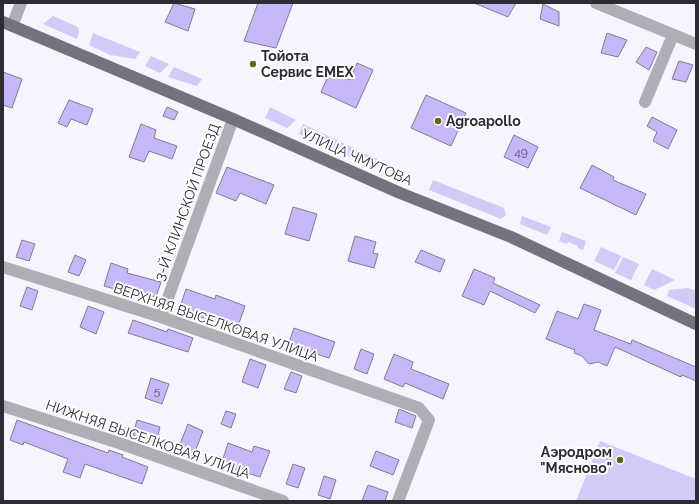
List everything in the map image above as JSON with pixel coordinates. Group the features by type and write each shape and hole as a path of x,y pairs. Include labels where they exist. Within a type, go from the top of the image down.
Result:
{"main road":[{"name":"УЛИЦА ЧМУТОВА","path":"7,24 233,119 400,193 511,237 696,324"}],"street":[{"path":"7,24 21,3"},
{"path":"596,3 626,9 673,35 696,44"},
{"path":"646,102 673,35"},
{"name":"3-Й КЛИНСКОЙ ПРОЕЗД","path":"160,318 233,119"},
{"name":"ВЕРХНЯЯ ВЫСЕЛКОВАЯ УЛИЦА","path":"3,267 160,318 419,408 429,420 398,501"},
{"name":"НИЖНЯЯ ВЫСЕЛКОВАЯ УЛИЦА","path":"3,406 119,443 283,501"}],"shaded area":[{"path":"53,16 78,27 79,32 77,39 43,24"},
{"path":"93,33 140,52 135,59 110,55 89,45"},
{"path":"151,56 169,64 160,73 145,66"},
{"path":"174,67 202,79 197,86 168,77"},
{"path":"270,107 296,120 287,128 265,118"},
{"path":"303,124 381,161 379,166 373,167 299,134"},
{"path":"433,180 504,208 506,215 501,219 429,190"},
{"path":"522,216 551,227 547,235 520,224"},
{"path":"562,232 586,241 583,250 568,242 567,244 559,241"},
{"path":"601,247 621,256 614,270 594,261"},
{"path":"623,257 639,264 631,280 615,273"},
{"path":"652,269 675,280 654,290 644,285"},
{"path":"688,288 696,291 696,309 667,296 669,290"},
{"name":"Аэродром \"Мясново\"","path":"600,441 696,479 696,501 576,501"}],"building":[{"path":"174,3 195,9 188,31 165,22"},
{"path":"258,3 293,3 276,48 244,41"},
{"path":"474,3 516,3 508,17"},
{"path":"543,4 559,12 559,26 540,19"},
{"path":"607,33 627,40 618,57 601,53"},
{"path":"646,47 657,52 649,70 636,62"},
{"path":"679,61 693,65 686,82 672,79"},
{"path":"357,63 373,70 356,108 321,92 330,72 350,80"},
{"path":"3,72 22,79 12,108 3,105"},
{"name":"Agroapollo","path":"426,95 466,113 451,146 411,128"},
{"path":"69,100 93,109 87,125 71,119 67,127 58,123"},
{"path":"167,107 178,112 174,120 163,116"},
{"path":"652,117 677,130 668,149 653,141 657,132 647,126"},
{"path":"141,124 156,130 154,138 177,146 172,159 149,151 144,162 129,157"},
{"path":"514,135 538,147 528,168 504,157"},
{"path":"592,165 614,177 613,180 646,194 636,215 580,188"},
{"path":"227,167 274,185 266,204 240,193 236,201 216,193"},
{"path":"293,207 317,214 309,241 285,234"},
{"path":"355,236 376,242 373,253 378,254 374,268 348,261"},
{"path":"22,240 35,244 29,261 16,257"},
{"path":"421,250 445,260 440,272 415,262"},
{"path":"75,255 86,260 79,276 68,272"},
{"path":"111,263 128,269 127,273 161,282 156,297 123,287 122,291 104,286"},
{"path":"474,269 495,278 493,283 540,305 535,313 490,291 484,305 462,296"},
{"path":"27,287 38,291 32,310 20,306"},
{"path":"186,289 215,299 216,295 245,306 237,329 179,310"},
{"path":"584,304 601,310 594,330 631,344 632,340 696,367 696,381 682,375 681,377 615,347 607,366 598,362 589,364 582,356 574,353 575,350 546,339 557,311 578,319"},
{"path":"88,306 104,312 96,334 80,327"},
{"path":"133,320 167,332 168,329 193,338 188,352 128,333"},
{"path":"294,328 335,342 329,358 288,345"},
{"path":"361,349 374,354 367,374 354,369"},
{"path":"394,354 413,362 411,369 449,384 443,399 405,383 403,387 384,379"},
{"path":"250,359 266,365 258,388 242,382"},
{"path":"291,372 302,376 296,393 284,389"},
{"path":"151,378 169,384 162,404 145,398"},
{"path":"399,409 416,416 412,428 395,422"},
{"path":"226,411 236,414 231,428 221,424"},
{"path":"17,420 108,453 109,450 123,455 122,457 148,467 142,484 85,464 80,478 63,472 68,459 24,442 23,445 10,440"},
{"path":"137,420 160,427 156,442 133,435"},
{"path":"188,424 203,431 193,457 177,451"},
{"path":"228,443 252,452 254,446 270,451 260,477 221,465"},
{"path":"376,451 399,460 393,475 370,466"},
{"path":"293,464 305,468 298,488 286,484"},
{"path":"324,476 336,480 330,499 318,495"},
{"path":"368,485 388,492 385,501 362,501"}],"place":[{"name":"Тойота Сервис EMEX","path":"253,64"},
{"name":"Agroapollo","path":"438,121"},
{"name":"Аэродром \"Мясново\"","path":"620,460"}]}
